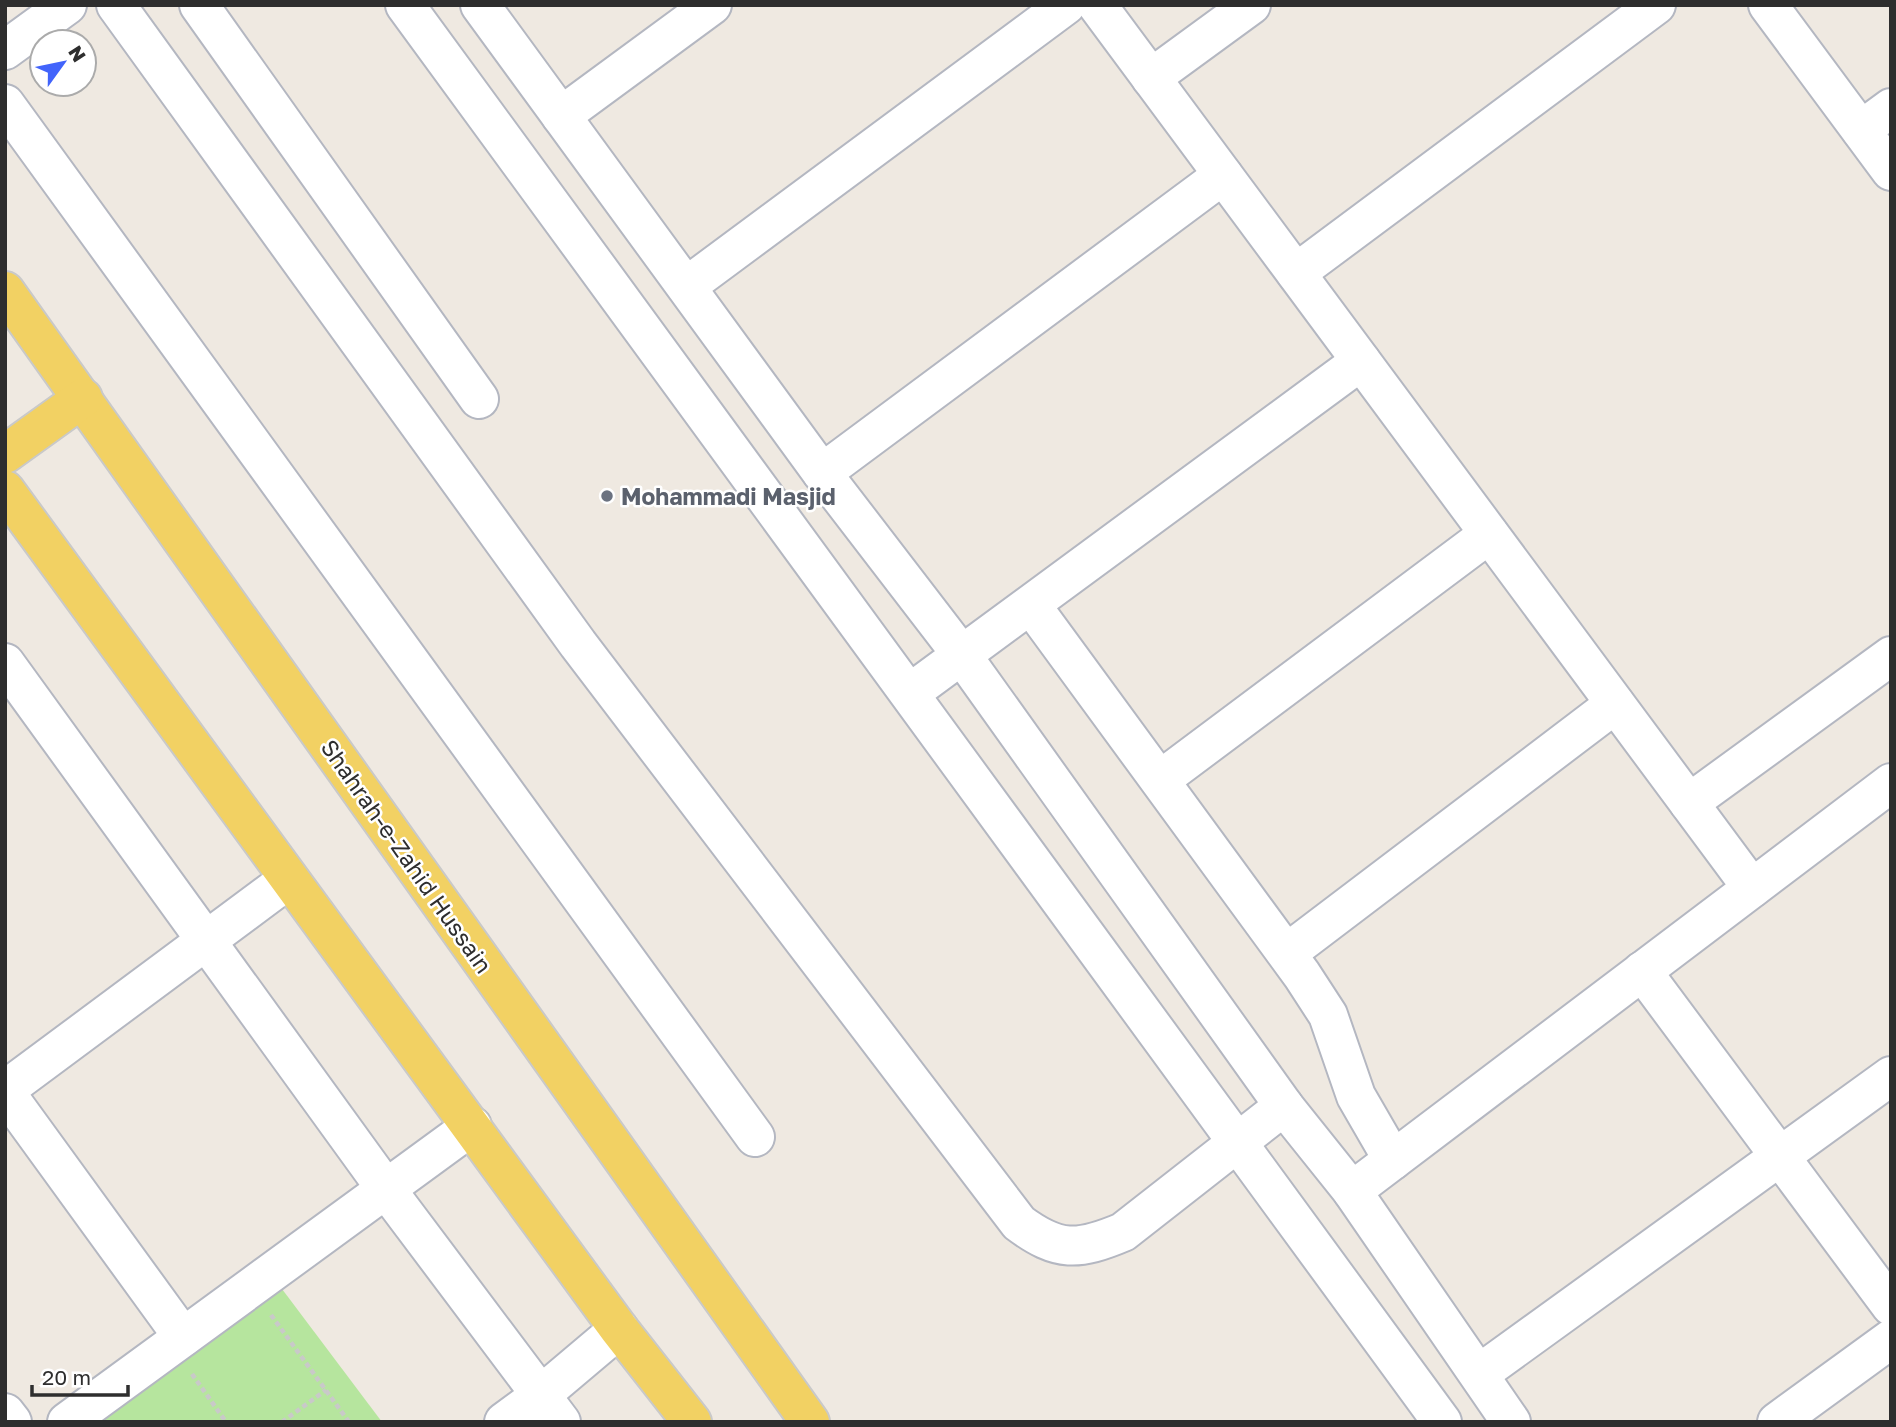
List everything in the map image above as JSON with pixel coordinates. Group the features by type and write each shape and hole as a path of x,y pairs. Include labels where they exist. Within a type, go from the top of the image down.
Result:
{"main road":[{"name":"Shahrah-e-Zahid Hussain","path":"5,290 810,1422"},
{"path":"5,454 83,398"},
{"path":"5,490 619,1329 692,1422"}],"street":[{"path":"5,51 67,5"},
{"path":"116,5 578,644 1019,1223 1040,1239 1068,1248 1096,1244 1123,1232 1284,1107"},
{"path":"200,5 479,399"},
{"path":"405,5 1442,1422"},
{"path":"480,5 822,472 961,654 1284,1107 1352,1191 1511,1422"},
{"path":"561,116 712,5"},
{"path":"687,286 1066,5"},
{"path":"1097,5 1752,888"},
{"path":"1151,78 1251,5"},
{"path":"1296,273 1656,5"},
{"path":"1768,5 1891,171"},
{"path":"5,104 755,1137"},
{"path":"1861,130 1891,108"},
{"path":"822,472 1223,175"},
{"path":"910,693 1361,361"},
{"path":"1160,780 1489,534"},
{"path":"1031,605 1287,953 1328,1015 1356,1096 1393,1160"},
{"path":"1689,803 1891,656"},
{"path":"5,663 386,1189 551,1408"},
{"path":"1287,953 1615,704"},
{"path":"1352,1191 1891,783"},
{"path":"184,1351 5,1091 289,879"},
{"path":"1643,971 1891,1306"},
{"path":"1479,1374 1891,1076"},
{"path":"67,1422 184,1351 386,1189 472,1126"},
{"path":"504,1422 551,1408 619,1329"},
{"path":"1777,1422 1891,1339"},
{"path":"5,1413 12,1422"}],"path":[{"path":"267,1309 349,1422"},
{"path":"184,1351 226,1422"},
{"path":"282,1422 326,1390"}],"green space":[{"path":"273,1277 382,1422 75,1422"}],"place":[{"name":"Mohammadi Masjid","path":"607,496"}]}
